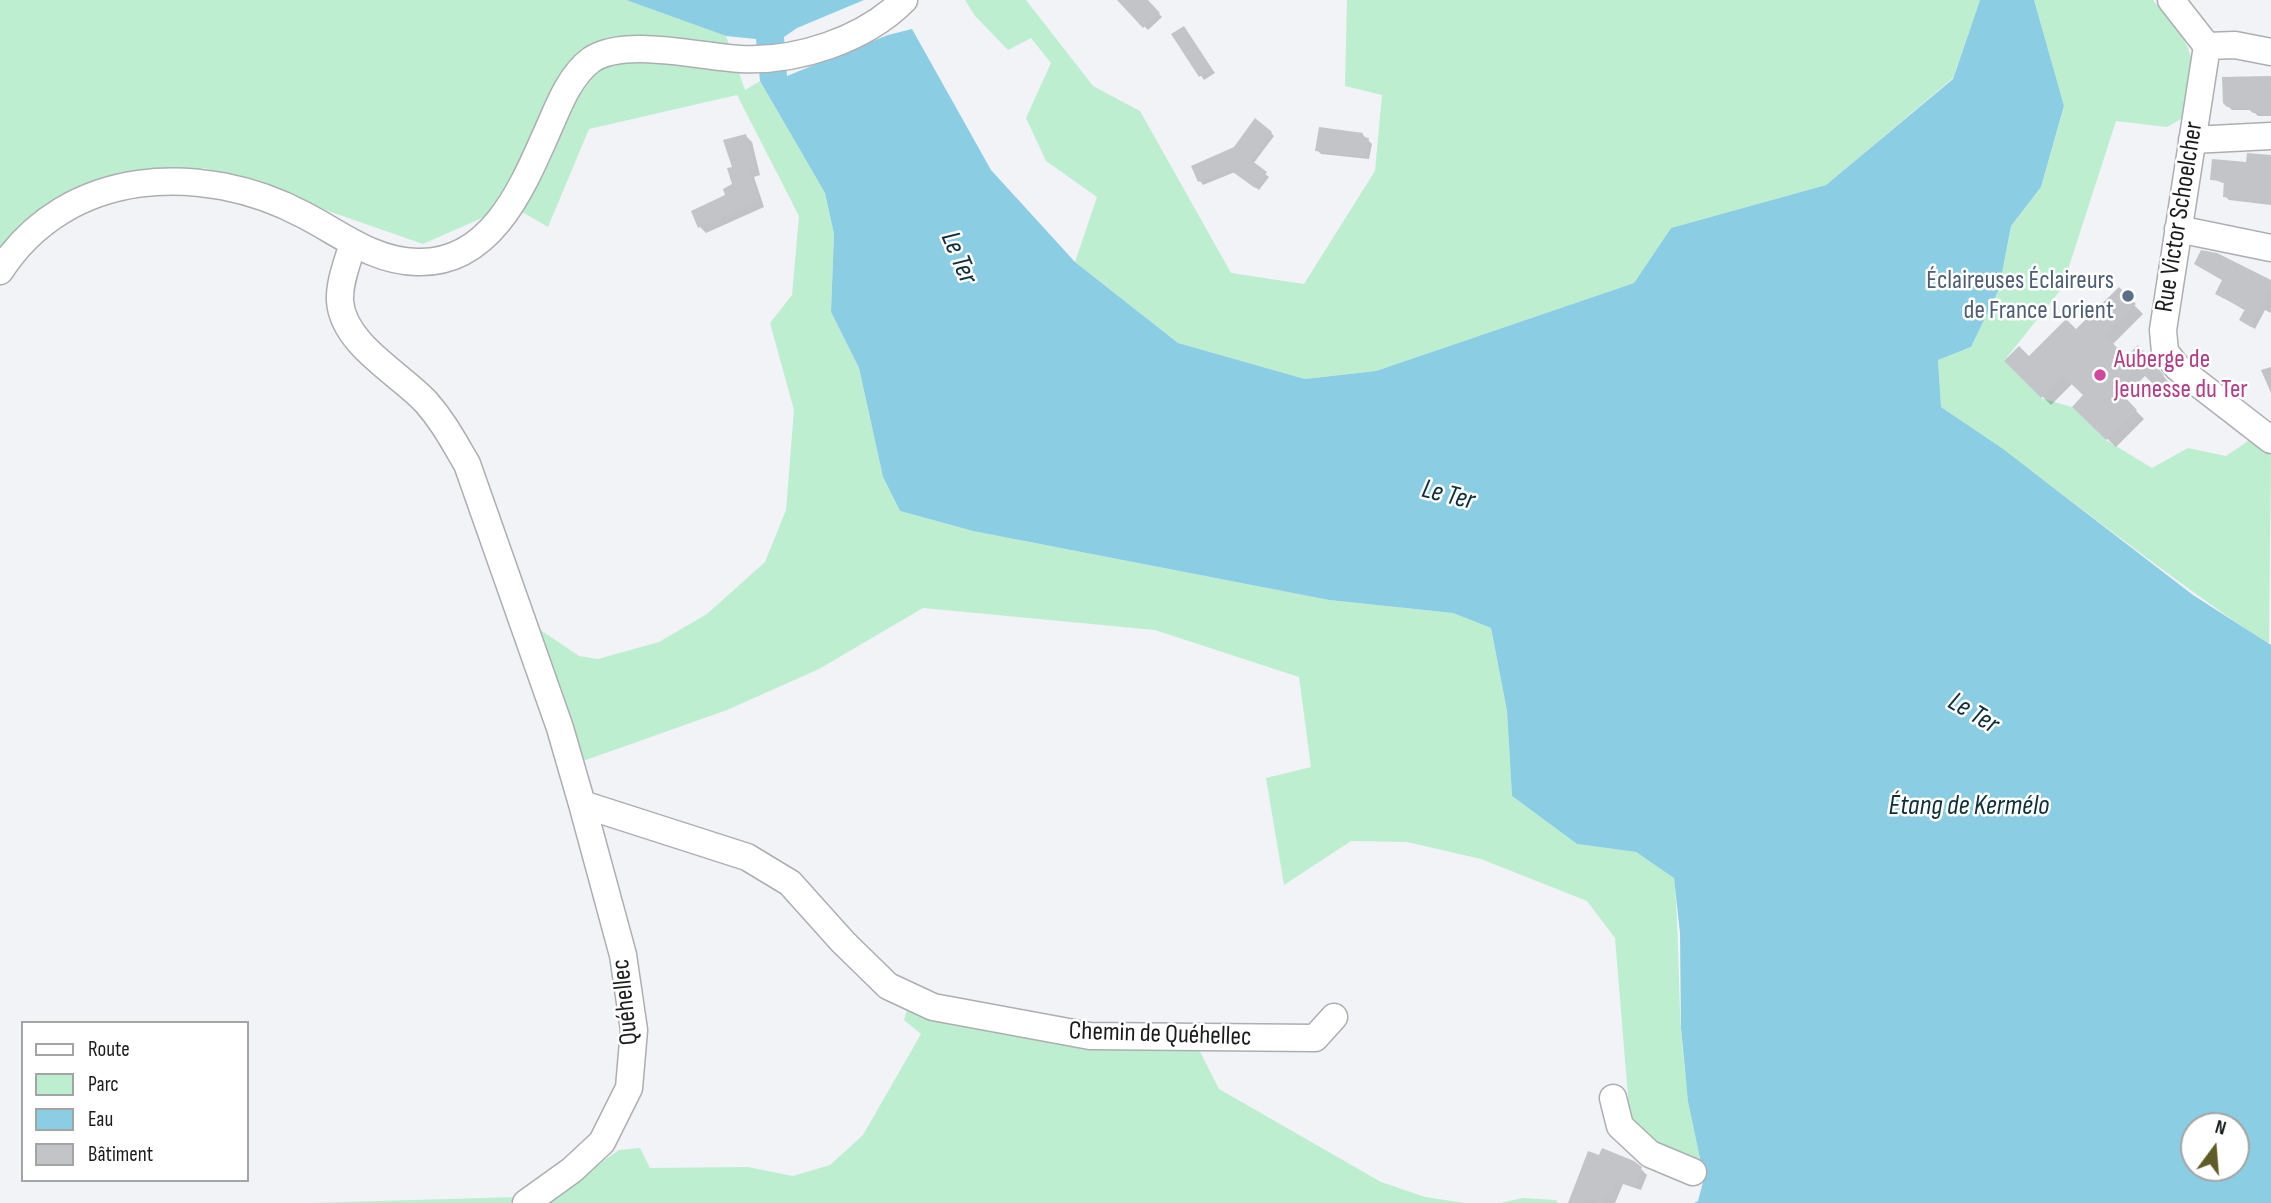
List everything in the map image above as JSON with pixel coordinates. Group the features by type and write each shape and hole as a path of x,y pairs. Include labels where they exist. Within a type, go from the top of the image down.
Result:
{"street":[{"path":"0,271 33,231 57,212 96,193 151,181 200,183 244,190 303,214 373,254 419,263 454,256 481,240 509,208 526,178 561,101 575,77 592,60 613,51 635,49 754,59 790,56 851,35 881,19 904,0"},
{"path":"2171,0 2207,46 2235,45 2271,52"},
{"name":"Rue Victor Schoelcher","path":"2207,46 2163,330 2165,352 2178,368 2271,440"},
{"path":"2192,140 2271,136"},
{"path":"2178,229 2271,248"},
{"name":"Quéhellec","path":"353,243 340,300 344,316 362,343 425,401 445,426 467,464 560,728 623,955 634,1030 629,1088 602,1142 572,1170 526,1203"},
{"name":"Chemin de Quéhellec","path":"582,804 747,857 769,868 811,904 870,971 906,996 933,1007 1090,1037 1315,1038 1334,1017"},
{"path":"1613,1098 1620,1126 1650,1154 1693,1172"}],"green space":[{"path":"0,0 626,0 726,36 745,90 760,81 825,193 834,234 831,312 859,368 883,477 900,511 973,531 1329,600 1453,613 1491,628 1507,711 1512,796 1577,844 1636,852 1674,877 1682,1047 1703,1174 1650,1154 1627,1125 1628,1096 1615,938 1587,901 1481,859 1407,842 1351,841 1284,885 1266,778 1311,767 1299,677 1155,630 923,608 819,669 727,710 583,761 530,623 579,656 598,659 659,642 707,614 765,562 786,510 794,410 770,323 792,295 799,216 737,95 589,129 548,227 524,213 491,214 423,244 205,168 61,198 0,265"},
{"path":"965,0 1026,0 1093,86 1140,111 1231,273 1304,284 1375,171 1382,95 1345,86 1347,0 1980,0 1953,78 1826,185 1671,228 1634,283 1376,371 1305,379 1178,343 1075,262 1097,197 1046,161 1026,118 1051,63 1031,38 1008,50 975,16"},
{"path":"2034,0 2153,0 2177,29 2189,51 2193,76 2192,93 2190,114 2167,127 2116,121 2062,288 2004,361 2041,398 2072,407 2106,440 2152,468 2188,448 2226,456 2251,439 2271,455 2269,644 2185,586 1941,407 1938,360 1971,347 1999,289 2011,226 2041,187 2064,107"},
{"path":"910,1000 933,1007 1191,1034 1219,1089 1381,1182 1425,1197 1465,1203 311,1203 553,1196 619,1150 640,1148 650,1168 748,1167 793,1176 830,1165 863,1135 921,1034 904,1020"},
{"path":"1523,1198 1556,1200 1558,1203 1500,1203"}],"water":[{"name":"Étang de Kermélo","path":"626,0 864,0 797,28 784,37 787,76 888,35 912,29 991,170 1075,262 1178,343 1305,379 1376,371 1634,283 1671,228 1826,185 1953,79 1980,0 2034,0 2064,106 2041,187 2011,226 1999,289 1971,347 1938,360 1941,407 2003,449 2193,595 2271,645 2271,1203 1694,1203 1698,1201 1704,1178 1688,1101 1681,1028 1680,933 1674,878 1636,852 1577,844 1512,796 1507,711 1491,628 1453,613 1329,600 973,531 900,511 883,477 859,368 831,312 834,234 825,193 760,81 756,39 726,36"}],"building":[{"path":"1117,0 1148,0 1160,13 1143,28"},
{"path":"1184,26 1212,69 1199,77 1171,34"},
{"path":"2271,76 2269,113 2253,113 2246,107 2227,107 2223,103 2222,77"},
{"path":"1255,118 1272,132 1251,160 1267,172 1255,188 1230,170 1198,182 1191,166 1234,147"},
{"path":"1319,127 1363,133 1363,137 1369,138 1366,156 1315,151"},
{"path":"746,134 755,169 749,170 759,200 698,228 691,211 725,195 723,189 732,184 727,168 732,167 723,140"},
{"path":"2247,153 2271,155 2271,203 2223,197 2224,181 2210,180 2212,159 2246,162"},
{"path":"2201,250 2217,253 2271,280 2271,287 2251,327 2239,320 2245,309 2215,294 2222,280 2194,264"},
{"path":"2119,287 2136,304 2105,335 2126,357 2138,345 2164,375 2154,385 2137,368 2116,388 2137,410 2106,440 2072,407 2083,395 2063,376 2041,398 2004,361 2019,346 2029,356 2066,319 2076,329"},
{"path":"1602,1148 1642,1167 1635,1185 1616,1178 1611,1194 1606,1192 1601,1203 1589,1198 1587,1203 1568,1203 1588,1151 1599,1155"}],"place":[{"name":"Éclaireuses Éclaireurs de France Lorient","path":"2128,296"},
{"name":"Auberge de Jeunesse du Ter","path":"2100,375"}],"water label":[{"name":"Le Ter","path":"958,258"},
{"name":"Le Ter","path":"1448,496"},
{"name":"Le Ter","path":"1973,714"}]}
